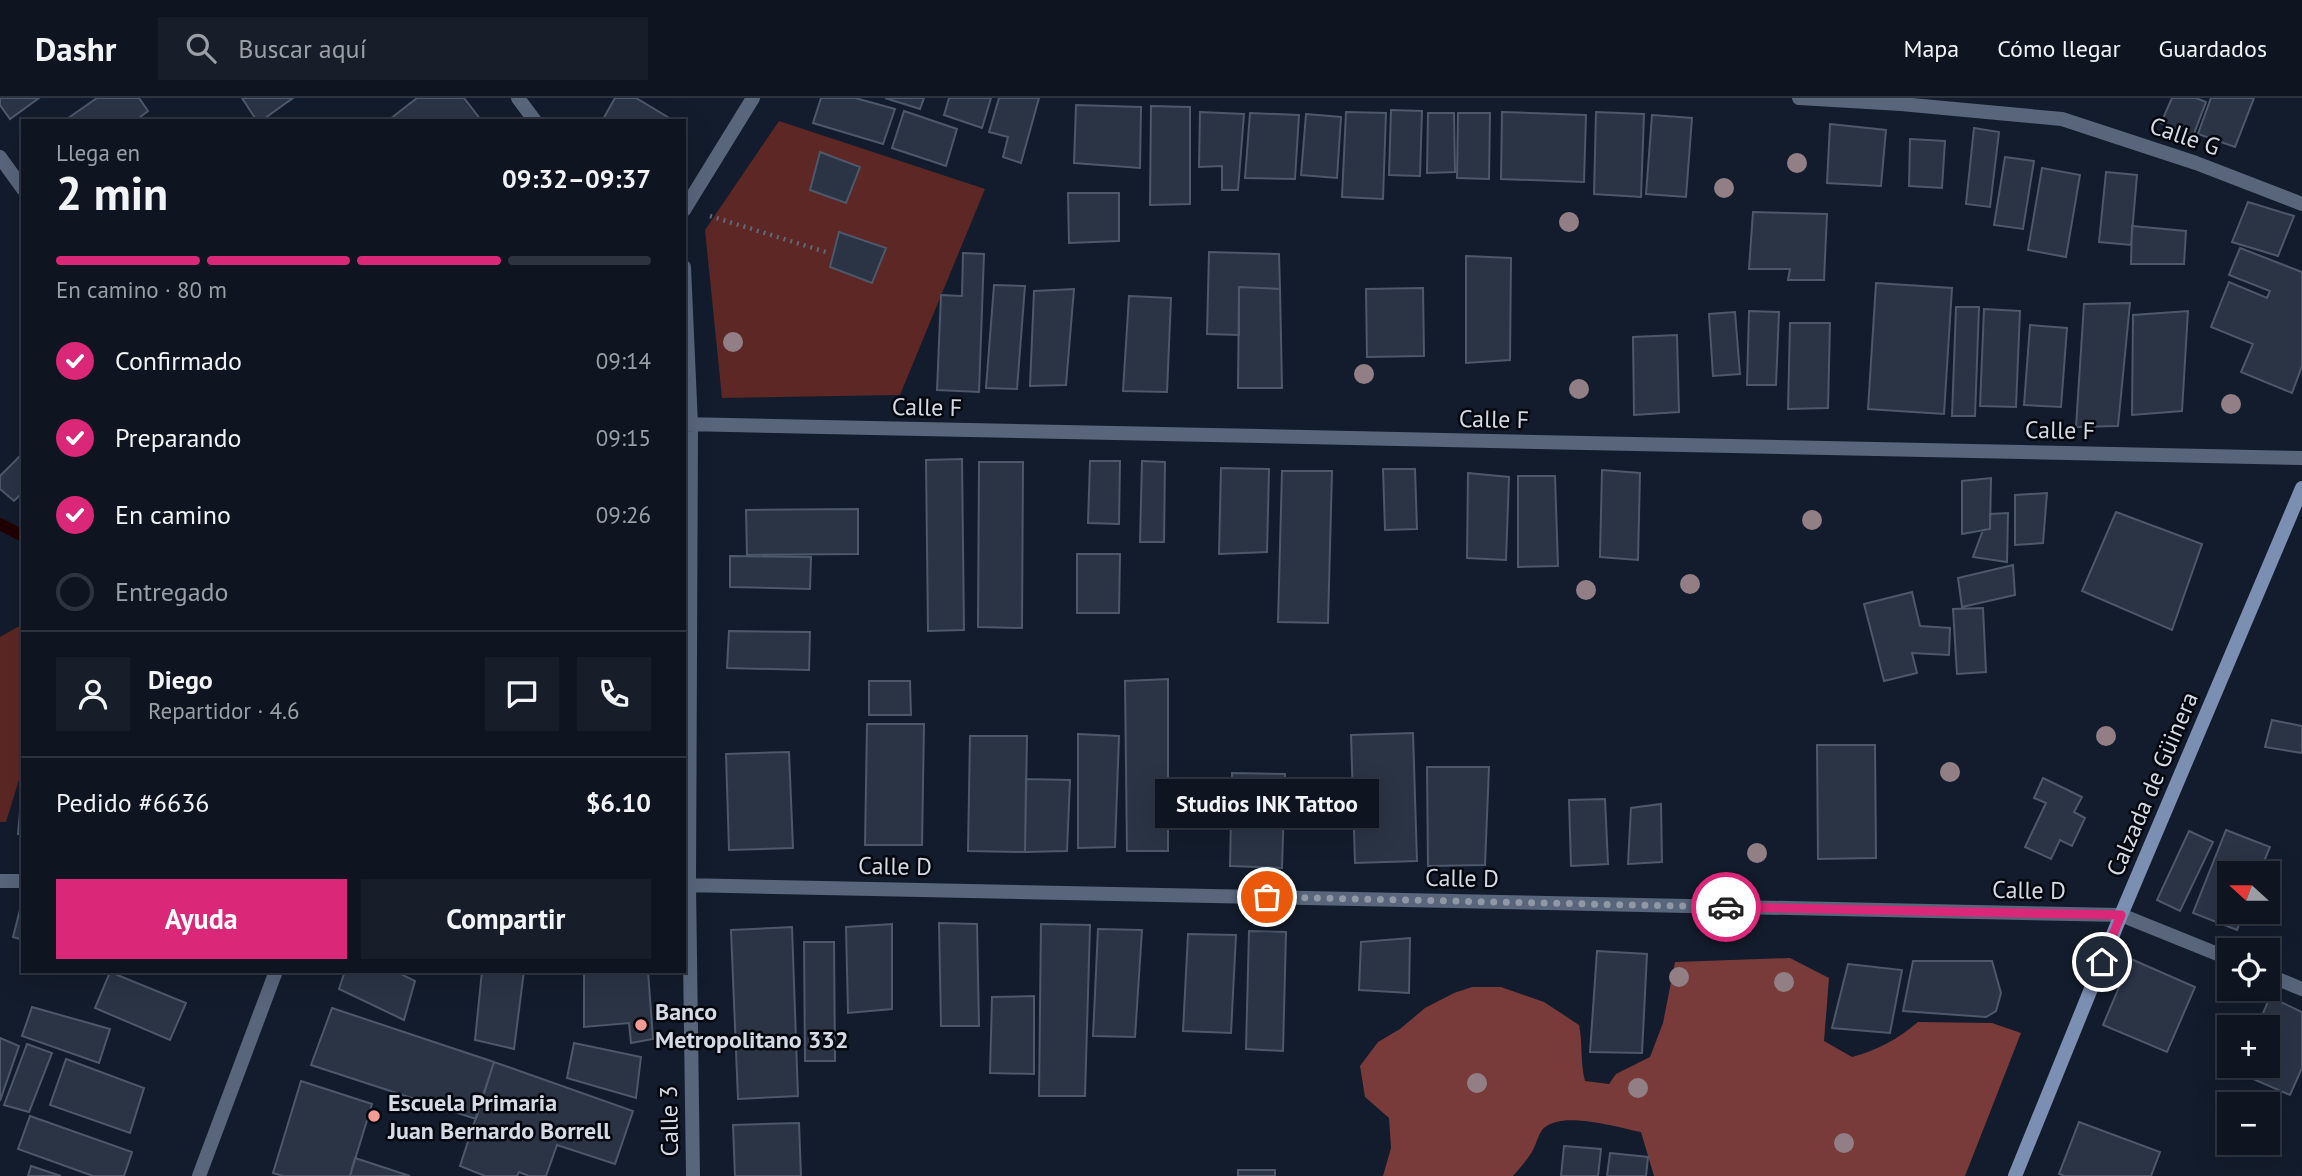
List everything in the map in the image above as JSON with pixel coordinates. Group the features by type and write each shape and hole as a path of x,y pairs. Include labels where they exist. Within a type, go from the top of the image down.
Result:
{"main road":[{"name":"Calzada de Güinera","path":"2015,1176 2121,915 2302,488"}],"street":[{"path":"518,98 534,119"},
{"path":"686,207 753,98"},
{"name":"Calle G","path":"1799,98 1902,104 2062,119 2196,163 2302,204"},
{"path":"0,157 21,186"},
{"name":"Calle 3","path":"686,372 686,885 693,1176"},
{"name":"Calle F","path":"687,424 2302,458"},
{"path":"0,881 21,881"},
{"name":"Calle D","path":"686,885 2121,915 2217,955"},
{"path":"199,1176 275,973"},
{"path":"2280,980 2302,989"}],"path":[{"path":"686,209 829,253"}],"shaded area":[{"path":"779,121 985,189 900,395 722,398 705,230"},
{"path":"21,625 21,773 6,822 0,822 0,637"},
{"path":"1790,958 1829,978 1824,1041 1852,1057 1887,1043 1918,1022 1992,1023 2021,1033 1965,1176 1654,1176 1641,1132 1575,1120 1550,1124 1542,1130 1531,1153 1513,1176 1383,1176 1391,1148 1389,1118 1365,1097 1360,1066 1378,1042 1400,1029 1425,1008 1472,987 1501,987 1544,1002 1579,1025 1585,1081 1609,1084 1616,1074 1650,1057 1663,1023 1675,962"}],"building":[{"path":"0,98 39,98 10,119 0,105"},
{"path":"97,98 139,98 148,111 138,119 67,119"},
{"path":"242,98 293,98 264,119 256,119"},
{"path":"417,98 464,98 480,119 390,119"},
{"path":"615,98 636,98 671,119 603,119"},
{"path":"821,98 855,98 895,109 883,144 813,123"},
{"path":"885,98 924,98 920,109"},
{"path":"949,98 991,98 982,128 944,115"},
{"path":"999,98 1039,98 1021,163 1003,157 1008,137 989,132"},
{"path":"2172,98 2196,98 2206,102 2193,136 2161,123"},
{"path":"2211,98 2254,98 2235,147 2198,134"},
{"path":"1076,105 1141,107 1140,168 1074,163"},
{"path":"1151,106 1190,107 1190,204 1150,205"},
{"path":"1391,110 1422,111 1420,176 1389,175"},
{"path":"904,111 957,129 946,166 892,148"},
{"path":"1200,112 1244,114 1238,190 1222,190 1222,166 1199,167"},
{"path":"1346,112 1386,113 1383,199 1342,197"},
{"path":"1502,112 1586,115 1584,182 1501,179"},
{"path":"1596,112 1644,114 1641,197 1594,194"},
{"path":"1250,113 1299,115 1295,179 1245,178"},
{"path":"1428,113 1454,113 1455,172 1427,173"},
{"path":"1458,113 1490,113 1489,179 1457,178"},
{"path":"1306,114 1341,117 1337,178 1301,175"},
{"path":"1652,115 1692,118 1686,197 1646,194"},
{"path":"1830,124 1886,130 1881,186 1827,183"},
{"path":"1974,128 1999,132 1990,207 1966,204"},
{"path":"1910,139 1945,141 1942,188 1909,186"},
{"path":"820,152 860,167 846,203 810,190"},
{"path":"2005,157 2034,161 2023,229 1994,225"},
{"path":"2042,168 2080,175 2066,257 2028,250"},
{"path":"2106,172 2137,175 2131,245 2099,242"},
{"path":"1068,193 1119,193 1119,241 1069,243"},
{"path":"2248,202 2294,216 2278,256 2232,242"},
{"path":"1753,212 1827,214 1824,280 1788,280 1790,269 1749,269"},
{"path":"2132,226 2186,231 2184,264 2131,264"},
{"path":"839,232 886,248 872,283 830,267"},
{"path":"2240,248 2302,272 2302,366 2292,393 2241,372 2253,344 2211,327 2229,282 2267,298 2270,291 2229,275"},
{"path":"1209,252 1279,254 1280,289 1239,287 1239,335 1207,334"},
{"path":"963,253 984,254 979,392 937,390 941,295 962,296"},
{"path":"1466,256 1511,258 1510,360 1466,363"},
{"path":"1876,283 1952,288 1944,414 1868,409"},
{"path":"994,285 1025,286 1017,389 986,388"},
{"path":"1239,287 1280,289 1282,388 1238,388"},
{"path":"1423,288 1424,356 1367,357 1366,289"},
{"path":"1074,289 1066,385 1030,386 1034,291"},
{"path":"1129,296 1171,298 1167,392 1123,391"},
{"path":"2130,303 2118,426 2076,427 2084,304"},
{"path":"1956,307 1979,307 1975,416 1952,416"},
{"path":"1984,309 2020,311 2016,407 1980,406"},
{"path":"1749,311 1779,312 1776,385 1747,385"},
{"path":"2188,311 2182,411 2132,415 2133,315"},
{"path":"1735,312 1740,374 1713,376 1709,314"},
{"path":"1790,323 1830,323 1828,408 1788,409"},
{"path":"2030,325 2067,328 2061,407 2024,405"},
{"path":"1677,335 1679,412 1634,415 1633,337"},
{"path":"21,455 21,494 14,501 0,489 0,476"},
{"path":"962,459 964,630 928,631 926,460"},
{"path":"1090,461 1120,461 1119,524 1088,523"},
{"path":"1142,461 1165,462 1164,542 1140,542"},
{"path":"979,462 1023,462 1022,628 978,627"},
{"path":"1221,468 1269,469 1267,552 1219,554"},
{"path":"1383,469 1415,469 1417,529 1385,530"},
{"path":"1602,470 1640,473 1638,560 1600,557"},
{"path":"1282,471 1332,471 1328,623 1278,622"},
{"path":"1468,473 1509,477 1506,560 1467,558"},
{"path":"1518,476 1555,476 1558,566 1518,567"},
{"path":"1991,478 1990,529 1962,534 1962,481"},
{"path":"2047,493 2043,543 2015,545 2015,495"},
{"path":"858,509 858,554 747,555 746,510"},
{"path":"2116,512 2202,544 2172,630 2082,591"},
{"path":"2008,513 2007,562 1973,557 1983,530 1990,529 1990,514"},
{"path":"1077,554 1120,554 1119,613 1077,613"},
{"path":"730,556 811,557 810,589 730,587"},
{"path":"2013,565 2015,595 1962,607 1958,578"},
{"path":"1912,592 1920,626 1950,628 1949,655 1912,653 1917,673 1884,681 1864,604"},
{"path":"1983,608 1986,672 1957,674 1953,609"},
{"path":"729,631 810,632 809,670 727,668"},
{"path":"1168,679 1168,851 1127,851 1125,681"},
{"path":"869,681 910,681 911,715 869,715"},
{"path":"2272,720 2302,726 2302,753 2265,747"},
{"path":"867,724 924,724 922,845 865,845"},
{"path":"1413,733 1417,861 1355,863 1351,735"},
{"path":"1078,734 1119,736 1115,847 1078,848"},
{"path":"970,736 1027,736 1025,852 968,851"},
{"path":"1817,745 1875,745 1876,858 1818,859"},
{"path":"789,752 793,848 729,850 726,754"},
{"path":"1427,767 1489,767 1485,865 1428,866"},
{"path":"1232,773 1285,774 1282,868 1230,866"},
{"path":"2043,778 2082,797 2074,812 2085,818 2072,846 2060,840 2051,859 2025,847 2046,803 2034,798"},
{"path":"1026,779 1070,780 1067,851 1025,852"},
{"path":"1605,799 1608,864 1571,866 1569,800"},
{"path":"21,800 21,834 18,834"},
{"path":"1661,804 1662,862 1628,864 1631,808"},
{"path":"2226,830 2270,847 2264,861 2217,861 2217,922 2193,913"},
{"path":"2189,831 2213,842 2180,911 2157,900"},
{"path":"21,906 21,939 13,937"},
{"path":"939,923 977,924 979,1026 941,1026"},
{"path":"892,924 892,1009 848,1013 846,927"},
{"path":"1041,924 1090,925 1085,1096 1039,1096"},
{"path":"2221,924 2239,924 2237,930"},
{"path":"792,927 798,1096 738,1099 731,930"},
{"path":"1098,929 1142,930 1135,1037 1093,1036"},
{"path":"1249,931 1286,932 1283,1051 1246,1049"},
{"path":"1188,934 1236,935 1231,1033 1183,1031"},
{"path":"1410,938 1409,993 1359,990 1361,942"},
{"path":"804,942 834,942 835,1061 805,1061"},
{"path":"1597,951 1647,954 1642,1053 1590,1052"},
{"path":"2131,959 2195,987 2167,1052 2103,1025"},
{"path":"1913,961 1992,961 2001,993 1996,1011 1986,1017 1903,1011"},
{"path":"1848,964 1902,970 1890,1033 1832,1028"},
{"path":"110,973 186,1003 170,1040 95,1008"},
{"path":"344,973 399,973 415,981 404,1020 339,989"},
{"path":"482,973 524,973 514,1049 475,1040"},
{"path":"584,973 648,973 653,1039 631,1043 629,1023 584,1027"},
{"path":"1034,996 1034,1074 990,1073 992,997"},
{"path":"2268,1001 2279,1001 2302,1012 2302,1068 2290,1095 2251,1078 2280,1078 2280,1015 2262,1015"},
{"path":"32,1007 110,1029 99,1063 22,1036"},
{"path":"332,1008 494,1062 476,1119 311,1065"},
{"path":"0,1038 19,1046 0,1101"},
{"path":"574,1043 641,1057 636,1098 567,1078"},
{"path":"27,1044 52,1053 29,1112 4,1105"},
{"path":"66,1059 144,1088 130,1133 50,1105"},
{"path":"494,1062 633,1111 615,1164 557,1145 546,1176 529,1176 519,1172 517,1176 485,1176 460,1166"},
{"path":"301,1081 372,1104 350,1176 283,1176 273,1173"},
{"path":"30,1116 132,1152 124,1176 93,1176 18,1149"},
{"path":"2079,1122 2160,1152 2151,1176 2059,1174"},
{"path":"799,1123 801,1176 735,1176 733,1125"},
{"path":"1564,1146 1601,1149 1598,1176 1561,1176"},
{"path":"1610,1153 1648,1157 1646,1176 1607,1176"},
{"path":"355,1158 410,1176 350,1176"},
{"path":"31,1166 61,1176 28,1176"},
{"path":"1238,1170 1275,1170 1275,1176 1238,1176"}],"waterway":[{"path":"0,524 21,535"}],"way so far":[{"path":"1267,897 1726,907"}],"place":[{"name":"Studios INK Tattoo","path":"1267,897"},
{"name":"Banco Metropolitano 332","path":"641,1025"},
{"name":"Escuela Primaria Juan Bernardo Borrell","path":"374,1116"}],"route":[{"path":"1726,907 2121,915 2102,962"}]}
